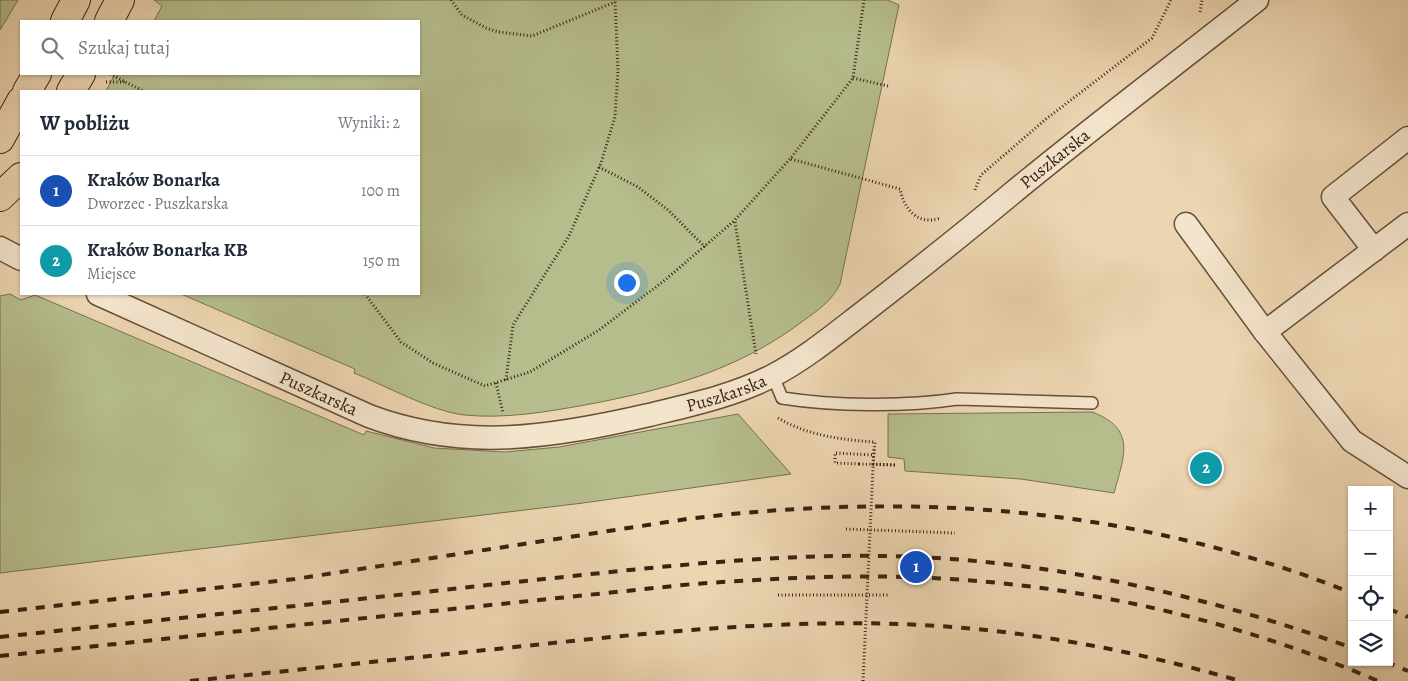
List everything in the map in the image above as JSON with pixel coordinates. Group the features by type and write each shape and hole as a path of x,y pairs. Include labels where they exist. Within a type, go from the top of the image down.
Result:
{"main road":[{"path":"66,20 76,0"},
{"path":"110,20 120,0"},
{"path":"28,90 36,75"},
{"path":"73,90 93,78"},
{"path":"0,139 20,103"},
{"path":"0,197 20,178"}],"street":[{"name":"Puszkarska","path":"100,295 369,416 411,430 450,437 517,438 584,429 705,401 740,390 772,376 806,355 886,295 1097,123 1258,0"},
{"path":"1374,250 1333,197 1408,138"},
{"path":"1186,224 1265,332 1352,442 1408,477"},
{"path":"1265,332 1408,224"},
{"path":"0,248 20,258"}],"lane":[{"path":"772,376 782,398 820,404 936,402 957,399 1092,403"}],"path":[{"path":"451,0 462,15 486,28 499,32 532,36 615,1 618,70 614,117 599,167 568,236 513,325 506,380"},
{"path":"366,295 401,342 433,363 466,379 485,386 530,372 599,330 665,280 734,221 790,159 854,78 864,2 859,0"},
{"path":"974,193 981,175 1046,119 1152,38 1172,0"},
{"path":"112,75 141,90"},
{"path":"93,78 126,82"},
{"path":"854,78 888,86"},
{"path":"790,159 900,189 907,209 920,219 937,219 947,213"},
{"path":"599,167 638,187 668,210 704,247"},
{"path":"734,221 756,354"},
{"path":"496,383 504,419"},
{"path":"773,415 798,428 820,434 875,442 873,464"},
{"path":"863,681 874,447"},
{"path":"874,455 835,453 835,463 895,465"},
{"path":"846,529 955,533"},
{"path":"778,595 889,595"}],"green space":[{"path":"0,0 18,0 0,30"},
{"path":"154,0 888,0 899,5 840,284 828,301 778,338 726,366 699,376 644,393 585,405 495,416 464,415 437,409 354,373 355,369 183,295 420,295 420,90 107,90 114,75 420,75 420,20 155,20 162,6"},
{"path":"10,294 21,300 35,295 364,435 366,431 434,448 505,452 559,447 738,414 791,474 583,503 0,573 0,296"},
{"path":"1092,412 1116,427 1124,445 1121,467 1114,493 1021,479 905,471 904,459 888,457 888,414"}],"railway":[{"path":"0,612 295,579 687,519 772,511 857,507 941,507 1024,513 1107,524 1189,541 1271,564 1348,592"},
{"path":"0,637 672,566 783,558 895,556 1003,564 1104,579 1204,602 1303,631 1348,647"},
{"path":"0,656 693,584 799,578 905,577 1026,586 1146,606 1264,638 1322,658 1378,681"},
{"path":"1393,611 1408,617"},
{"path":"190,681 671,632 763,625 854,623 943,626 1029,635 1157,659 1240,681"},
{"path":"1393,665 1408,671"}],"place":[{"name":"Kraków Bonarka KB","path":"1206,468"},
{"name":"Kraków Bonarka","path":"916,567"}]}
